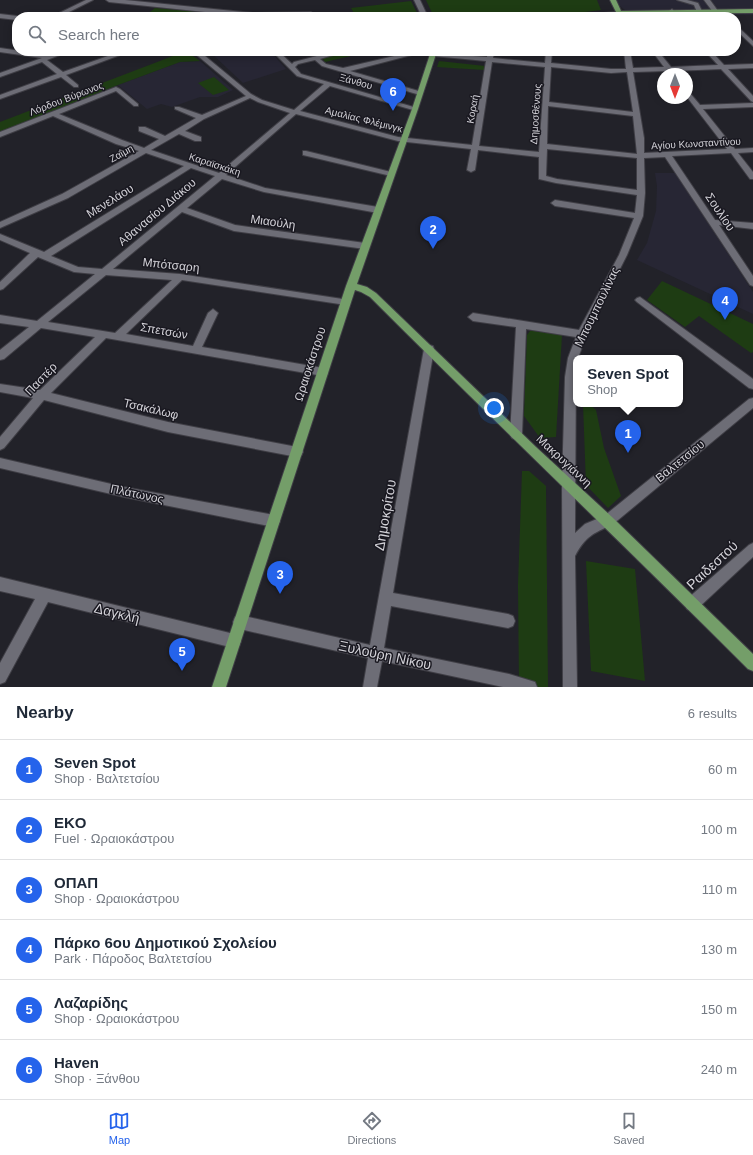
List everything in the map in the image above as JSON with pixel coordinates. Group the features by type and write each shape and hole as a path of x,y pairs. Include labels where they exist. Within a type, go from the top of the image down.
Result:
{"main road":[{"path":"608,0 618,12"},
{"path":"613,0 619,12"},
{"path":"659,12 753,11"},
{"name":"Ωραιοκάστρου","path":"219,687 351,286 415,109 431,56"},
{"name":"Μακρυγιάννη","path":"351,286 364,289 373,295 429,348 516,435 608,521 753,664"}],"street":[{"path":"65,12 90,0"},
{"path":"110,0 217,12"},
{"path":"417,0 423,12"},
{"path":"680,0 696,4 699,11"},
{"path":"707,0 718,11"},
{"path":"0,16 12,17"},
{"path":"741,32 753,44"},
{"path":"0,50 12,52"},
{"path":"43,56 50,57"},
{"path":"0,75 53,56"},
{"path":"0,97 114,56"},
{"name":"Αμαλίας Φλέμινγκ","path":"202,56 250,96 268,104 404,140 542,155"},
{"name":"Ξάνθου","path":"280,56 300,75 415,109"},
{"path":"291,67 296,64 324,56"},
{"path":"343,71 404,56"},
{"path":"465,56 602,70 657,72"},
{"name":"Κοραή","path":"471,170 491,56"},
{"name":"Δημοσθένους","path":"549,56 541,171 542,178 641,193"},
{"name":"Μπουμπουλίνας","path":"574,355 582,334 623,255 639,216 641,193 641,155 628,56"},
{"path":"659,56 667,68"},
{"path":"713,56 753,100"},
{"path":"316,58 324,65 420,93"},
{"path":"43,60 76,86"},
{"path":"693,70 753,66"},
{"name":"Αθανασίου Διάκου","path":"0,356 181,209 328,84"},
{"name":"Λόρδου Βύρωνος","path":"0,135 116,89 136,105"},
{"name":"Ζαΐμη","path":"0,225 65,196 202,118 250,96"},
{"path":"693,101 753,177"},
{"path":"545,104 636,114"},
{"path":"698,107 753,105"},
{"path":"177,108 202,118"},
{"name":"Καραϊσκάκη","path":"53,114 145,151 264,190 378,210"},
{"path":"142,129 165,139"},
{"path":"179,131 198,139"},
{"path":"543,146 622,155 641,155"},
{"name":"Αγίου Κωνσταντίνου","path":"641,155 753,150"},
{"path":"306,153 391,174"},
{"name":"Σουλίου","path":"667,154 753,283"},
{"name":"Μενελάου","path":"0,287 40,255 189,166"},
{"path":"555,203 639,216"},
{"name":"Μιαούλη","path":"181,209 234,228 365,246"},
{"path":"712,222 753,226"},
{"name":"Μπότσαρη","path":"0,237 77,270 102,273 180,277 346,302"},
{"path":"117,337 180,277"},
{"path":"640,300 753,385"},
{"path":"196,350 213,313"},
{"path":"473,318 582,334"},
{"name":"Σπετσών","path":"0,319 104,334 323,372"},
{"path":"516,435 521,324"},
{"name":"Παστέρ","path":"0,445 42,395 104,334"},
{"name":"Δημοκρίτου","path":"370,687 429,348"},
{"name":"Μπουμπουλίνας","path":"570,687 568,484 570,377 573,358"},
{"name":"Τσακάλωφ","path":"0,388 42,395 168,427 297,452"},
{"name":"Βαλτετσίου","path":"569,554 578,537 587,529 608,521 753,402"},
{"name":"Πλάτωνος","path":"0,462 124,492 274,521"},
{"name":"Ραιδεστού","path":"692,604 753,549"},
{"name":"Δαγκλή","path":"0,584 234,641"},
{"path":"0,677 45,595"},
{"path":"385,598 508,621"},
{"name":"Ξυλούρη Νίκου","path":"240,622 375,654 508,681 530,687"}],"shaded area":[{"path":"616,0 753,0 753,15 741,15 741,12 628,12 620,6"},
{"path":"214,56 274,56 286,69 243,83"},
{"path":"200,61 233,90 218,97 200,97 172,107 161,104 147,109 118,85 180,62"},
{"path":"655,173 675,173 753,292 753,314 637,260 647,243 656,211 657,186"}],"green space":[{"path":"426,0 597,0 601,10 585,12 432,12"},
{"path":"411,1 416,12 353,12 351,8"},
{"path":"155,8 202,12 150,12"},
{"path":"173,56 193,56 200,61 180,62 0,132 0,122"},
{"path":"325,56 351,56 325,62 321,57"},
{"path":"439,61 485,66 484,70 437,67"},
{"path":"214,77 229,90 213,95 198,83"},
{"path":"662,281 753,324 753,352 751,353 699,316 685,327 647,300"},
{"path":"530,331 562,335 556,437 540,438 524,416 527,335"},
{"path":"583,407 592,407 596,410 604,448 621,496 608,508 586,485"},
{"path":"522,471 529,471 546,486 548,687 519,687 518,585"},
{"path":"586,561 635,569 645,681 591,671"}],"place":[{"name":"Haven","path":"393,111"},
{"name":"EKO","path":"433,249"},
{"name":"Πάρκο 6ου Δημοτικού Σχολείου","path":"725,320"},
{"name":"Seven Spot","path":"628,453"},
{"name":"ΟΠΑΠ","path":"280,594"},
{"name":"Λαζαρίδης","path":"182,671"}]}
